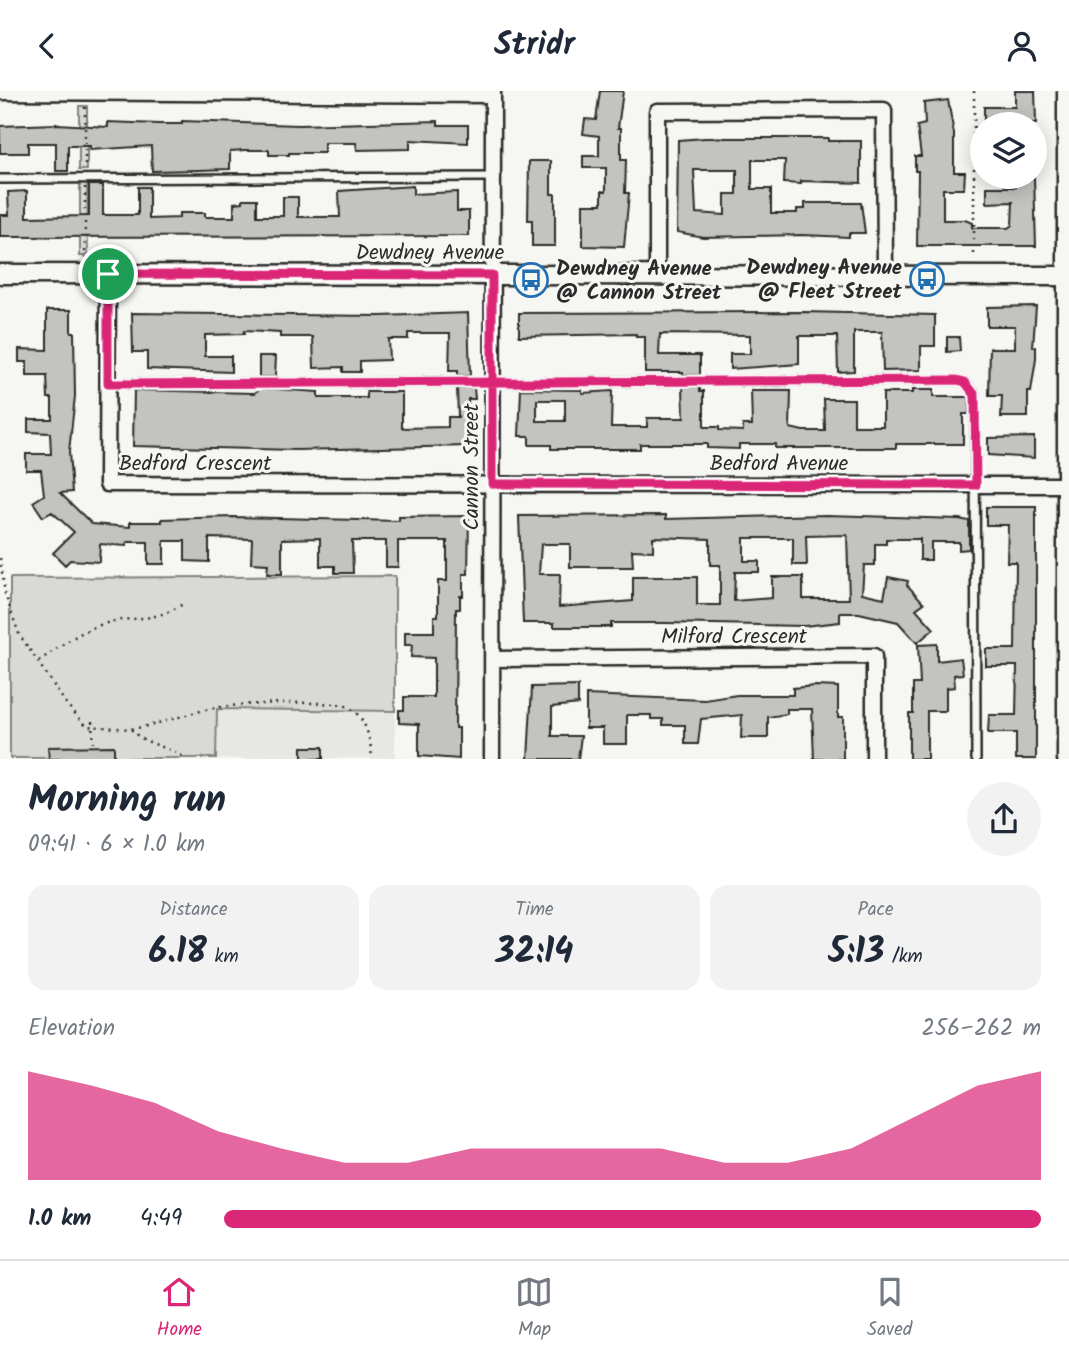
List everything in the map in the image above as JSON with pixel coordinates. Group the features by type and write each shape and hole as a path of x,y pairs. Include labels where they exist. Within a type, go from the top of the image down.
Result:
{"street":[{"path":"1067,91 1067,758"},
{"path":"0,92 494,93"},
{"name":"Cannon Street","path":"492,758 494,93"},
{"path":"657,275 657,111 884,110 885,276"},
{"name":"Dewdney Avenue","path":"0,274 1068,276"},
{"name":"Bedford Crescent","path":"108,274 107,484 492,484"},
{"name":"Bedford Avenue","path":"492,484 1066,485"},
{"name":"Milford Crescent","path":"492,659 874,656 874,758"}],"lane":[{"path":"0,180 493,177"},
{"path":"108,384 965,382 975,395 976,758"}],"path":[{"path":"974,91 974,276"},
{"path":"0,558 5,593 19,634 67,705 87,726 131,729 156,726 211,708 320,703 348,706 362,720 371,742 372,758"},
{"path":"39,661 83,632 102,624 157,618 183,604"},
{"path":"92,721 93,743"},
{"path":"131,729 137,737 173,749 186,758"}],"shaded area":[{"path":"79,106 87,106 87,170 79,170"},
{"path":"87,182 88,256 80,256 80,183"},
{"path":"395,576 395,711 217,709 216,758 10,758 10,578"},
{"path":"216,709 395,711 395,758 216,759"}],"building":[{"path":"600,91 623,91 618,128 621,128 621,160 626,160 625,193 629,193 624,247 583,246 583,204 602,204 602,191 606,191 606,168 583,168 583,156 599,156 599,136 583,134 585,119 596,120"},
{"path":"1015,91 1035,91 1036,112 984,112 984,107 1015,107"},
{"path":"948,100 954,134 954,172 965,172 964,189 943,189 943,220 965,220 972,223 972,228 1008,228 1012,225 1013,202 987,203 987,189 1034,189 1036,246 917,246 918,171 915,171 915,156 921,156 917,126 925,124 924,103"},
{"path":"182,121 299,125 438,121 438,125 468,125 468,143 410,140 410,149 357,150 356,143 324,143 324,153 289,155 269,155 269,150 230,151 230,169 199,170 152,171 151,146 90,150 90,146 68,146 68,171 56,171 56,143 28,143 28,153 0,153 0,126 57,124 108,127 108,122 182,124"},
{"path":"828,138 828,141 861,141 861,183 784,183 785,160 752,160 752,189 771,189 771,213 797,213 797,209 805,209 805,203 861,203 865,233 849,233 849,237 703,237 677,232 678,140","holes":["694,170 737,170 737,194 725,194 725,215 696,213"]},
{"path":"529,161 551,161 551,194 555,194 555,246 532,246 532,220 528,220"},
{"path":"89,185 103,185 103,215 138,215 138,187 149,187 149,219 179,218 179,213 205,213 205,217 234,217 234,203 243,202 243,199 257,199 257,216 283,216 283,197 298,197 298,217 340,217 339,191 413,186 413,194 457,192 457,211 469,211 469,236 0,237 0,215 9,215 8,192 27,191 27,217 89,216"},
{"path":"1036,306 1033,347 1036,347 1036,359 1031,392 1028,392 1028,417 1001,417 1002,396 989,396 990,348 1015,348 1015,326 987,326 987,307"},
{"path":"47,310 71,310 71,332 74,332 75,396 69,452 72,492 60,493 92,524 130,527 130,522 233,517 399,521 399,517 469,516 468,574 463,574 463,596 460,596 460,609 456,609 455,728 459,728 459,759 419,756 419,724 399,723 399,710 404,710 404,697 434,697 434,658 411,657 412,645 405,645 405,632 434,632 434,616 438,616 438,581 447,581 447,541 398,541 398,567 386,567 386,541 352,541 353,573 335,573 335,566 320,566 320,538 282,539 282,574 267,574 268,564 251,563 252,539 209,538 209,562 185,561 185,541 164,541 164,564 148,564 148,542 127,542 126,546 100,544 99,562 70,560 65,565 53,553 74,532 52,512 43,517 33,502 44,495 41,470 26,470 26,454 51,454 50,433 28,432 28,419 52,419 52,398 48,398 47,376 27,376 27,362 19,362 19,349 47,350"},
{"path":"804,312 935,315 935,346 921,346 921,370 883,371 882,332 854,332 854,371 838,372 837,336 799,336 799,364 730,369 730,354 750,354 750,335 660,334 659,355 700,355 700,375 683,375 683,372 645,372 645,337 636,337 636,334 519,336 519,313"},
{"path":"132,313 380,316 468,313 470,376 457,376 457,371 449,371 450,333 408,333 408,339 388,339 389,360 360,361 360,372 343,372 343,367 314,368 313,337 280,337 280,333 244,331 244,334 205,335 205,356 231,356 231,372 147,369 147,352 133,352"},
{"path":"947,337 959,337 960,351 947,352"},
{"path":"259,356 276,356 275,377 259,377"},
{"path":"683,387 700,387 700,391 704,391 704,427 743,431 743,425 752,425 751,391 791,391 790,428 803,431 825,431 824,399 854,399 854,426 883,426 883,393 933,390 933,397 969,397 969,414 963,414 963,444 896,444 896,448 775,448 775,444 739,444 739,449 707,448 707,444 640,444 640,449 551,449 551,445 529,445 529,436 519,436 521,389 582,390 582,393 612,391 611,427 647,427 647,418 684,418","holes":["537,400 565,400 565,421 537,421"]},
{"path":"457,388 474,388 475,399 468,399 468,446 296,450 133,446 134,390 255,393 259,389 275,389 318,392 318,398 367,398 367,392 402,392 402,428 448,427 448,417 458,417"},
{"path":"1034,437 1034,458 988,455 988,438"},
{"path":"986,507 1036,507 1036,759 1016,759 1016,733 988,733 989,715 1016,715 1017,666 986,666 986,649 1015,649 1016,562 1007,562 1008,525 986,525"},
{"path":"666,515 666,519 827,515 959,519 969,521 969,549 959,550 959,542 931,542 931,560 920,560 920,539 886,539 886,544 875,544 875,565 864,565 862,593 884,598 888,577 908,581 907,585 924,603 916,609 934,629 917,643 898,622 859,613 840,613 840,622 804,626 611,623 611,627 554,627 554,623 523,623 519,516","holes":["847,535 849,599 803,599 803,577 772,577 772,598 734,601 735,572 759,572 759,561 744,561 744,538 793,538 793,565 807,565 806,536","653,537 710,539 710,565 720,565 720,605 697,605 697,577 633,577 633,601 559,607 560,574 539,574 541,544 570,544 570,567 633,567 632,550 653,551"]},
{"path":"937,644 937,661 961,658 963,674 954,675 955,687 946,688 946,711 927,711 927,759 909,759 909,713 913,713 913,684 920,684 918,645"},
{"path":"578,686 578,704 552,707 552,736 581,736 578,759 528,759 532,687"},
{"path":"838,687 838,717 843,717 843,759 814,759 812,709 787,709 787,714 768,717 768,738 741,738 742,715 701,719 698,744 685,744 685,725 663,725 663,719 651,719 651,715 627,715 627,744 603,744 603,728 586,728 586,695 705,700 737,695 793,695 793,688"},
{"path":"114,746 114,759 49,759 48,747"},
{"path":"302,747 323,747 323,759 302,759"}],"place":[{"name":"Dewdney Avenue @ Fleet Street","path":"927,279"},
{"name":"Dewdney Avenue @ Cannon Street","path":"531,280"}],"route":[{"path":"108,274 108,384 492,382 957,380 965,382 975,395 976,485 492,484 492,382 492,275 108,274"}]}
